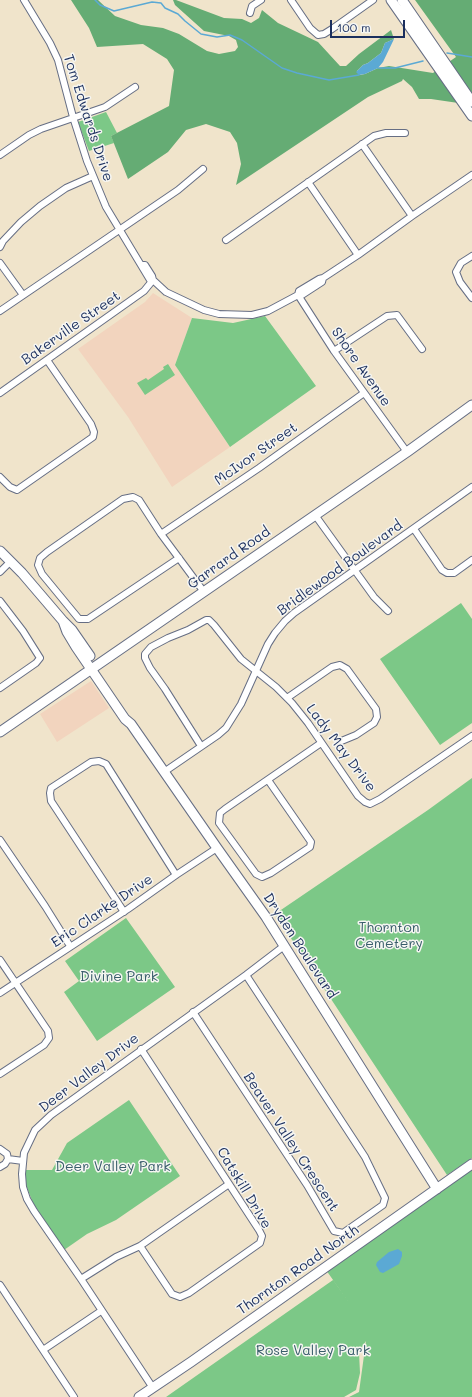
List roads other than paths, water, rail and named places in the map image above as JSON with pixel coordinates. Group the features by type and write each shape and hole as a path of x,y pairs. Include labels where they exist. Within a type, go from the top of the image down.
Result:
{"street":[{"name":"Tom Edwards Drive","path":"24,0 50,43 58,60 73,118 87,161 106,207 119,230 142,265 145,265 149,270 153,280 166,292 204,310 219,314 252,314 268,311 298,295 302,295 322,282 324,278 472,175"},
{"path":"250,13 252,6 261,0"},
{"path":"291,0 310,28 318,35 324,34 332,29 373,0"},
{"path":"391,0 472,116"},
{"path":"402,0 472,102"},
{"path":"0,155 29,135 105,107 135,87"},
{"path":"226,240 374,136 405,133"},
{"path":"362,144 412,216"},
{"path":"0,311 178,190 203,169"},
{"path":"0,247 21,222 40,206 66,188 93,176"},
{"path":"308,182 358,255"},
{"path":"472,256 461,263 456,272 460,282 472,298"},
{"path":"0,263 23,295"},
{"name":"Bakerville Street","path":"0,393 144,291 153,280"},
{"name":"Shore Avenue","path":"298,295 334,351 407,452"},
{"path":"334,351 387,316 397,315 422,349"},
{"path":"0,478 10,487 17,490 93,437 94,432 91,424 47,360"},
{"name":"McIvor Street","path":"161,534 259,468 364,393"},
{"name":"Garrard Road","path":"0,732 407,452 472,405"},
{"name":"Bridlewood Boulevard","path":"164,772 226,728 241,704 268,644 285,621 294,613 472,487"},
{"path":"179,558 88,619 79,619 42,574 38,565 40,558 46,552 123,499 133,497 139,500 161,534 179,558 204,592"},
{"path":"315,515 354,571 374,597 388,611"},
{"path":"414,529 442,570 447,573 454,572 472,560"},
{"name":"Dryden Boulevard","path":"0,551 22,573 63,621 67,632 129,715 131,724 266,917 437,1189"},
{"path":"0,572 10,562"},
{"path":"0,601 23,631 40,658 36,663 0,688"},
{"name":"Lady May Drive","path":"201,746 145,658 148,650 168,638 188,630 206,620 209,620 241,659 288,698 308,723 358,796 365,802 370,804 380,799 472,736"},
{"path":"288,698 332,667 340,665 348,669 376,710 377,717 374,722 356,735 339,742"},
{"path":"268,780 311,842 310,847 271,873 262,877 256,874 242,856 219,823 219,817 225,809 321,743"},
{"path":"124,912 51,801 51,788 91,762 99,761 106,764 176,875"},
{"path":"0,840 70,946"},
{"name":"Eric Clarke Drive","path":"0,993 124,912 217,848"},
{"name":"Deer Valley Drive","path":"153,1388 27,1199 23,1187 22,1174 26,1147 36,1130 51,1115 284,946"},
{"path":"0,960 48,1031 49,1038 44,1044 0,1074"},
{"name":"Beaver Valley Crescent","path":"193,1012 307,1185 334,1231 343,1233 383,1205 384,1198 365,1157 246,975"},
{"name":"Catskill Drive","path":"140,1246 172,1294 180,1297 189,1293 260,1243 262,1236 141,1049"},
{"path":"0,1149 7,1154 8,1159 5,1164 0,1167"},
{"path":"8,1159 23,1161"},
{"name":"Thornton Road North","path":"139,1397 472,1164"},
{"path":"81,1279 116,1256 140,1246 229,1184"},
{"path":"0,1285 74,1397"},
{"path":"43,1350 101,1311"}],"water":[{"path":"394,39 383,62 378,68 365,74 359,75 356,72 363,65 381,53 385,43"},
{"path":"398,1249 402,1252 399,1264 383,1273 380,1272 376,1265 377,1262 389,1252"}],"waterway":[{"path":"95,0 100,5 114,11 152,2 161,3 165,8 178,14 201,34 217,37 230,35 242,40 282,68 329,80 359,75"},
{"path":"447,53 472,57"},
{"path":"378,68 395,68 423,61"}],"park label":[{"name":"Thornton Cemetery","path":"389,936"},
{"name":"Divine Park","path":"119,977"},
{"name":"Deer Valley Park","path":"113,1167"},
{"name":"Rose Valley Park","path":"313,1351"}]}
